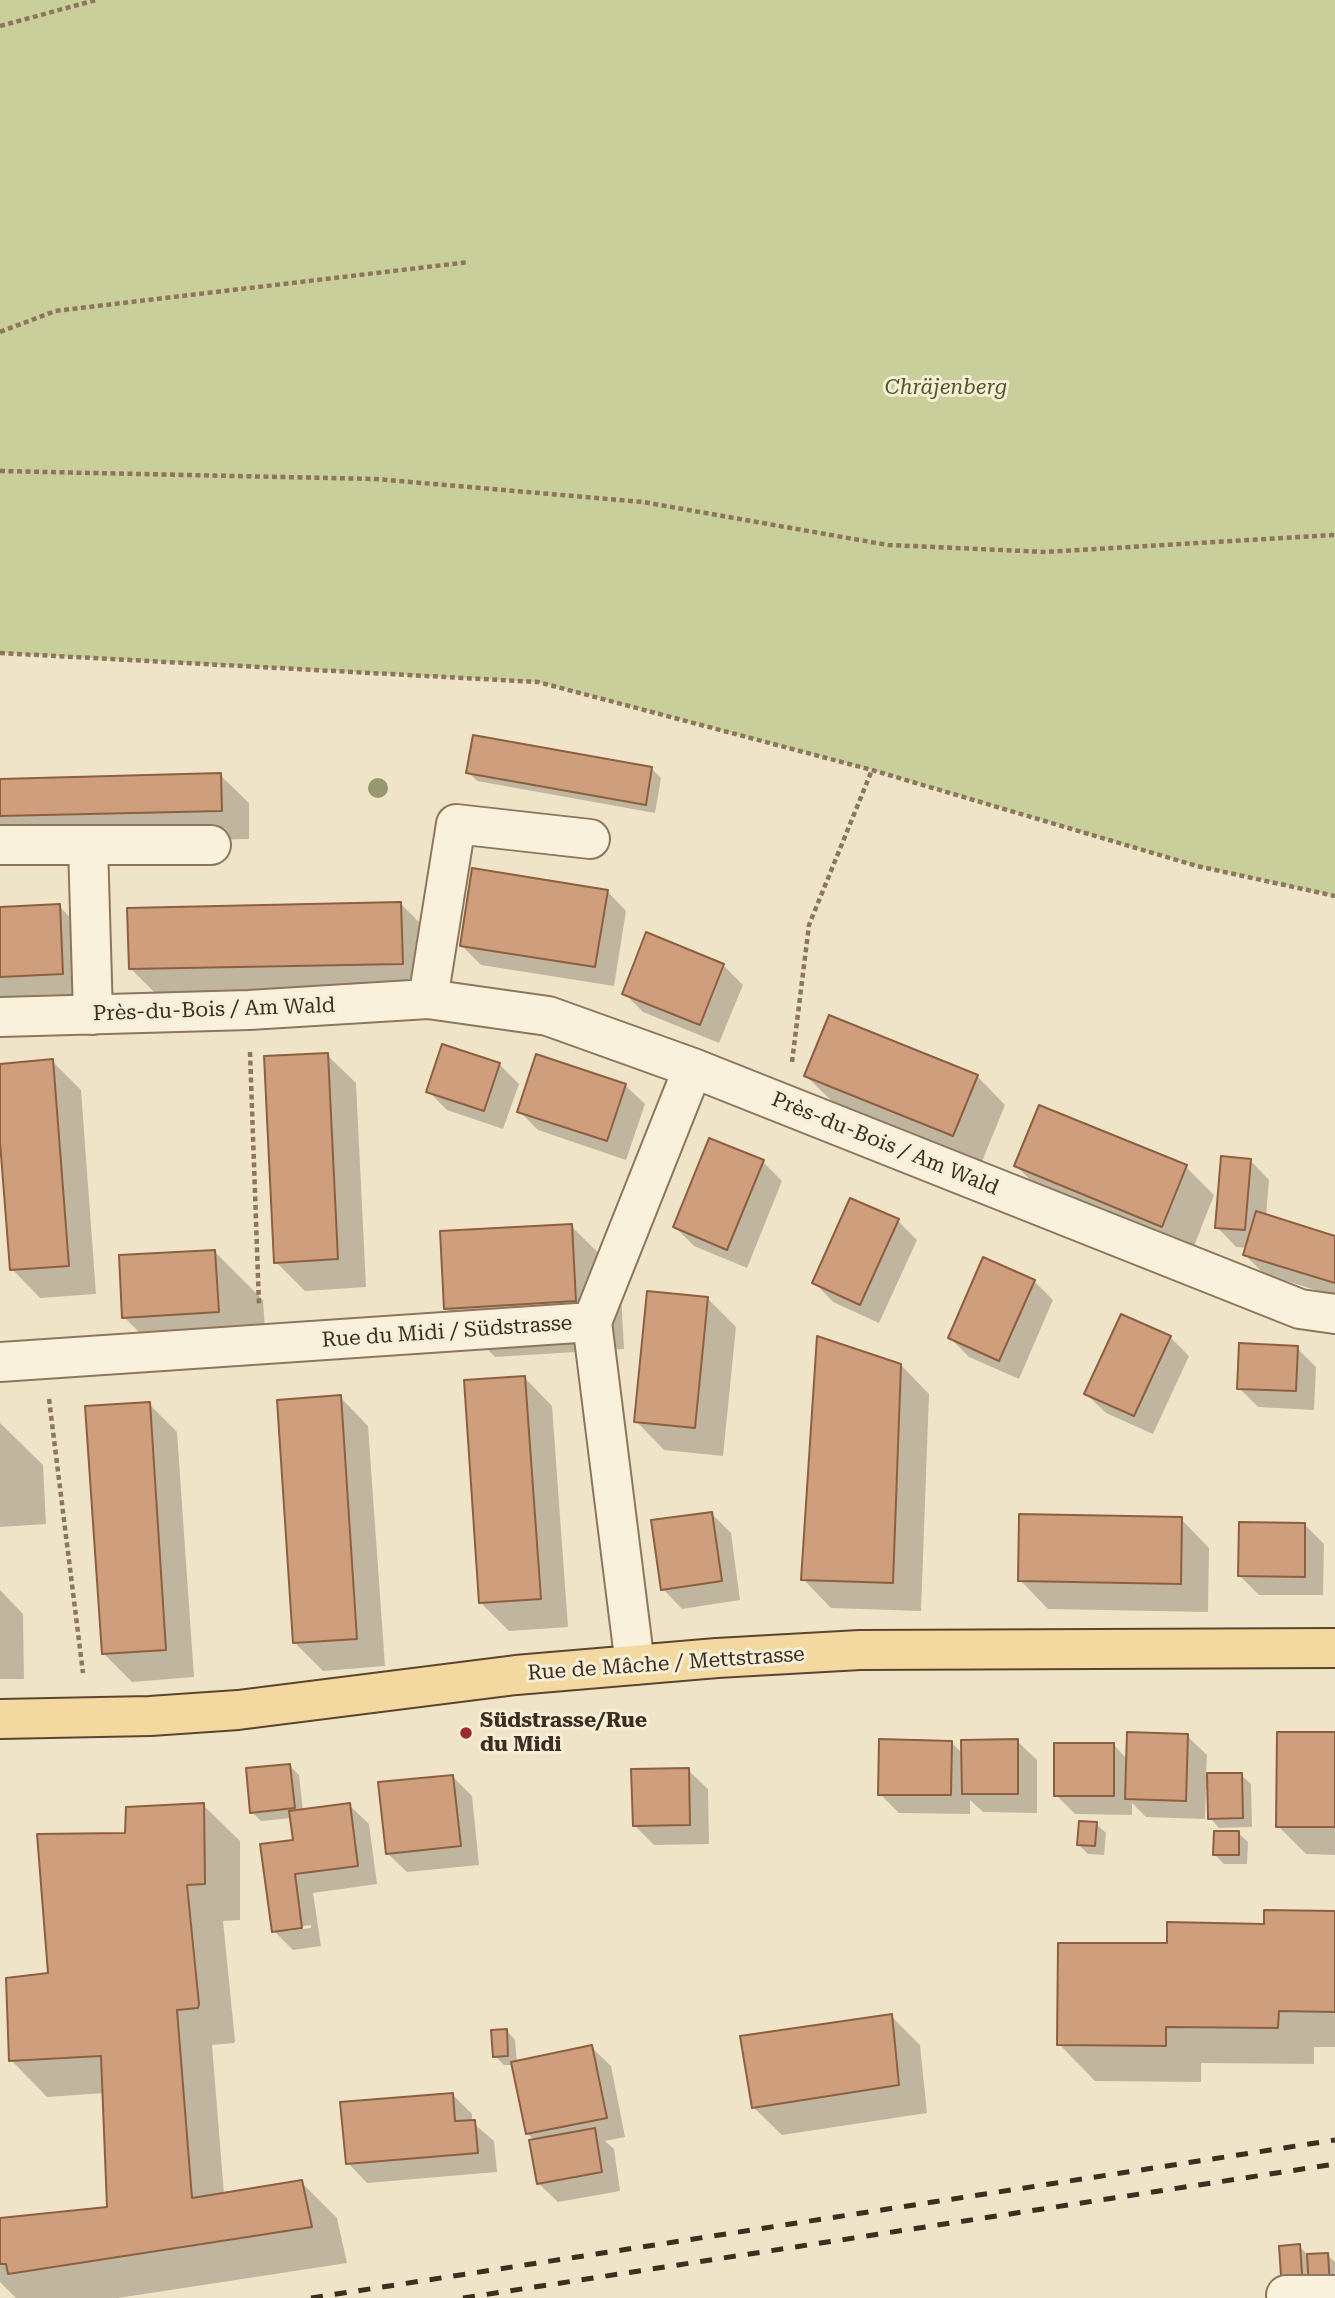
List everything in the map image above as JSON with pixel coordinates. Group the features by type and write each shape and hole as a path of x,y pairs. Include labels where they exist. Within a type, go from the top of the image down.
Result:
{"main road":[{"name":"Rue de Mâche / Mettstrasse","path":"0,1718 150,1716 238,1710 465,1681 635,1665 860,1650 1335,1648"}],"street":[{"path":"428,999 456,824 590,839"},
{"path":"0,845 211,845"},
{"path":"88,845 93,1015"},
{"name":"Près-du-Bois / Am Wald","path":"0,1017 249,1010 428,999 548,1016 694,1068 1300,1310 1335,1314"},
{"path":"592,1322 694,1068"},
{"name":"Rue du Midi / Südstrasse","path":"0,1362 592,1322 635,1665"},
{"path":"1286,2295 1335,2295"}],"path":[{"path":"0,26 96,0"},
{"path":"0,332 55,311 469,262"},
{"path":"0,471 376,479 643,502 888,545 1046,552 1335,536"},
{"path":"0,653 538,682 872,770 1198,866 1335,896"},
{"path":"787,1105 808,925 872,770"},
{"path":"249,1010 260,1345"},
{"path":"44,1359 83,1672"}],"green space":[{"name":"Chräjenberg","path":"0,0 1335,0 1335,896 1197,866 872,770 538,682 0,653"}],"building":[{"path":"473,735 652,767 646,805 466,773"},
{"path":"221,773 222,811 0,816 0,779"},
{"path":"472,868 608,890 595,967 460,946"},
{"path":"401,902 403,964 129,969 127,908"},
{"path":"60,904 63,974 0,977 0,907"},
{"path":"646,932 724,964 700,1025 622,994"},
{"path":"829,1015 978,1075 953,1136 804,1076"},
{"path":"442,1044 500,1063 484,1111 426,1092"},
{"path":"328,1053 338,1259 274,1263 264,1056"},
{"path":"536,1054 626,1084 607,1141 517,1112"},
{"path":"53,1059 69,1266 10,1270 0,1142 0,1064"},
{"path":"1039,1105 1187,1165 1162,1227 1014,1166"},
{"path":"709,1138 764,1160 727,1250 673,1227"},
{"path":"1221,1156 1251,1159 1245,1230 1215,1228"},
{"path":"850,1198 899,1219 860,1305 812,1283"},
{"path":"1256,1211 1335,1236 1335,1283 1243,1255"},
{"path":"572,1224 576,1301 444,1309 440,1231"},
{"path":"215,1250 219,1312 122,1318 119,1255"},
{"path":"983,1257 1035,1280 999,1361 948,1338"},
{"path":"647,1291 708,1297 695,1428 634,1422"},
{"path":"1121,1314 1171,1336 1134,1416 1084,1394"},
{"path":"817,1336 901,1364 893,1583 801,1580"},
{"path":"1239,1343 1298,1346 1296,1391 1237,1389"},
{"path":"525,1376 541,1599 479,1603 464,1380"},
{"path":"341,1395 357,1639 293,1643 277,1400"},
{"path":"150,1402 166,1650 102,1654 85,1406"},
{"path":"712,1512 722,1581 661,1590 651,1520"},
{"path":"1019,1514 1182,1517 1181,1584 1018,1581"},
{"path":"1239,1522 1305,1523 1305,1577 1238,1576"},
{"path":"1127,1732 1188,1734 1186,1801 1125,1799"},
{"path":"1277,1732 1335,1732 1335,1827 1276,1827"},
{"path":"879,1739 952,1741 951,1795 878,1795"},
{"path":"1018,1739 1018,1794 962,1794 961,1740"},
{"path":"1054,1743 1114,1743 1114,1796 1054,1796"},
{"path":"290,1764 295,1808 250,1813 246,1768"},
{"path":"689,1768 690,1825 633,1826 631,1769"},
{"path":"1207,1773 1242,1773 1243,1818 1208,1819"},
{"path":"453,1775 461,1846 386,1854 378,1782"},
{"path":"204,1803 205,1884 187,1885 199,2004 198,2008 177,2010 192,2198 302,2180 312,2227 8,2274 6,2264 0,2264 0,2218 107,2207 101,2056 9,2061 6,1978 48,1973 37,1834 125,1833 126,1807"},
{"path":"350,1803 358,1866 295,1874 302,1928 272,1932 260,1844 293,1840 289,1811"},
{"path":"1079,1821 1097,1822 1095,1846 1077,1845"},
{"path":"1214,1831 1239,1831 1239,1855 1213,1855"},
{"path":"1264,1910 1335,1911 1335,2012 1279,2011 1278,2028 1166,2027 1166,2046 1057,2045 1058,1943 1167,1943 1167,1922 1264,1924"},
{"path":"892,2014 899,2085 752,2108 740,2036"},
{"path":"507,2029 508,2056 493,2057 491,2030"},
{"path":"592,2045 607,2118 526,2134 511,2062"},
{"path":"453,2093 455,2121 475,2120 478,2153 346,2164 340,2102"},
{"path":"595,2128 602,2172 537,2184 529,2140"},
{"path":"1300,2244 1303,2289 1282,2291 1279,2246"},
{"path":"1328,2253 1330,2287 1309,2289 1307,2254"}],"railway":[{"path":"311,2298 1335,2140"},
{"path":"463,2298 1335,2164"}],"place":[{"name":"Südstrasse/Rue du Midi","path":"466,1733"}]}
